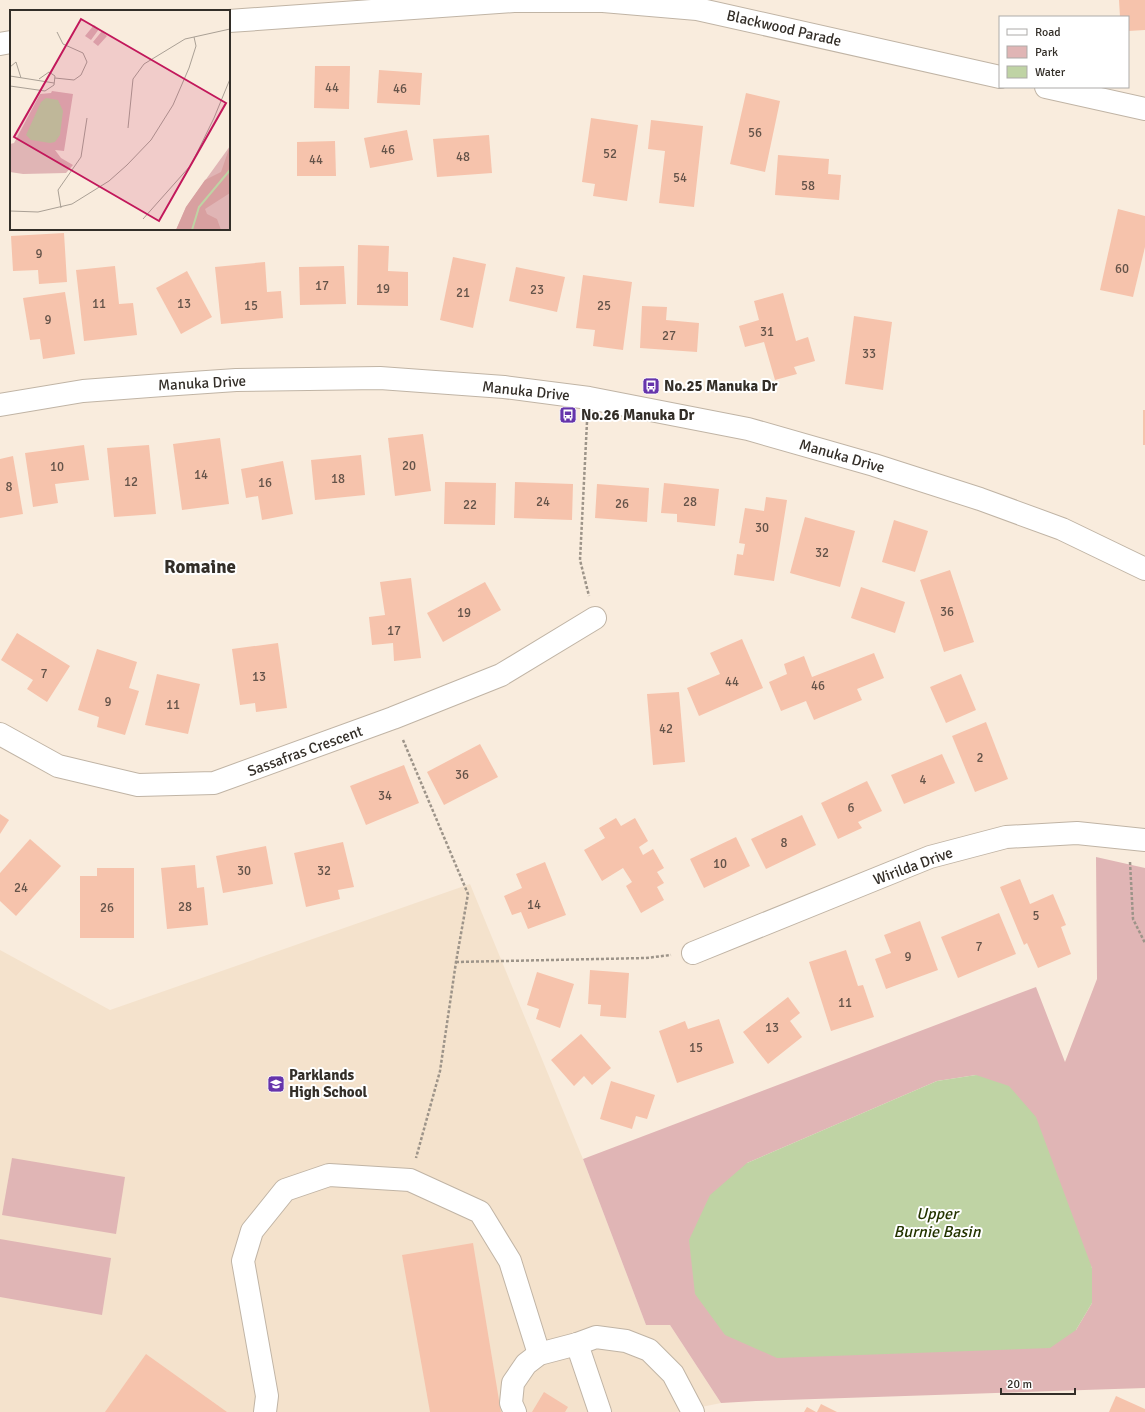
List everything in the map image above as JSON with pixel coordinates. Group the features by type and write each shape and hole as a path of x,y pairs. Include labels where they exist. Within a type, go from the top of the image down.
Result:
{"street":[{"name":"Blackwood Parade","path":"230,21 514,2 603,1 697,9 999,77"},
{"path":"0,44 10,42"},
{"path":"1050,88 1145,109"},
{"name":"Manuka Drive","path":"0,405 83,391 163,384 236,380 380,378 504,387 589,398 748,429 874,465 980,498 1062,529 1145,569"},
{"name":"Sassafras Crescent","path":"0,734 58,766 138,785 214,783 393,718 501,676 595,618"},
{"name":"Wirilda Drive","path":"693,953 930,857 1006,837 1077,833 1137,838"},
{"path":"265,1412 267,1396 243,1261 252,1231 285,1190 329,1175 410,1180 480,1212 510,1261 539,1354"},
{"path":"515,1412 511,1403 513,1382 526,1364 539,1354 577,1344 596,1337 626,1341 649,1350 673,1374 693,1412"},
{"path":"577,1344 600,1412"}],"path":[{"path":"589,398 580,560 595,618"},
{"path":"393,718 468,894 456,962 440,1071 410,1180"},
{"path":"1137,838 1133,919 1145,943"},
{"path":"456,962 646,958 693,953"}],"shaded area":[{"name":"Parklands High School","path":"470,884 583,1159 646,1325 670,1325 721,1403 676,1412 0,1412 0,950 110,1010"}],"green space":[{"path":"1096,857 1145,868 1145,1388 721,1403 670,1325 646,1325 583,1159 1036,987 1065,1062 1097,979","holes":["976,1075 1092,1268 1092,1303 1076,1330 747,1163 937,1081"]},
{"path":"12,1158 125,1177 116,1234 2,1215"},
{"path":"0,1239 111,1258 102,1315 0,1297"}],"water":[{"name":"Upper Burnie Basin","path":"976,1075 1009,1086 1036,1117 1092,1268 1092,1303 1076,1330 1050,1348 777,1358 725,1335 695,1294 689,1240 710,1195 747,1163 937,1081"}],"building":[{"path":"1119,0 1145,0 1145,30 1129,31 1129,16 1120,16"},
{"path":"315,66 350,66 349,109 314,108"},
{"path":"379,70 422,73 420,105 377,103"},
{"path":"746,93 780,101 765,172 730,164"},
{"path":"591,118 638,125 627,201 593,196 595,184 582,182"},
{"path":"651,120 703,126 694,207 659,203 665,151 648,149"},
{"path":"407,130 413,160 370,168 364,138"},
{"path":"489,135 492,173 437,177 433,139"},
{"path":"335,141 336,176 297,176 297,142"},
{"path":"778,155 829,159 828,174 841,175 839,200 775,195"},
{"path":"1118,209 1145,216 1145,247 1133,297 1100,290"},
{"path":"64,233 67,282 39,284 38,270 13,271 11,236"},
{"path":"358,245 389,246 388,271 408,272 408,306 357,305"},
{"path":"453,257 486,264 473,328 440,320"},
{"path":"265,262 267,292 281,291 283,318 221,324 215,267"},
{"path":"115,266 119,304 133,303 137,335 84,341 76,270"},
{"path":"344,266 346,304 300,305 299,267"},
{"path":"516,267 565,277 557,312 509,301"},
{"path":"187,271 212,317 181,334 156,288"},
{"path":"583,275 632,282 623,350 593,346 595,330 576,328"},
{"path":"65,292 75,354 43,359 40,339 30,340 23,298"},
{"path":"783,293 796,341 808,337 815,361 794,367 797,374 775,380 764,342 745,347 739,326 759,320 754,301"},
{"path":"642,306 667,307 666,320 699,323 697,352 640,348"},
{"path":"854,316 892,322 883,390 845,384"},
{"path":"1143,410 1145,410 1145,445 1143,445"},
{"path":"423,434 431,491 395,496 388,438"},
{"path":"220,438 229,504 182,510 173,444"},
{"path":"84,445 89,480 55,484 58,503 33,507 25,453"},
{"path":"149,445 156,514 114,517 107,448"},
{"path":"361,455 365,495 315,500 311,460"},
{"path":"13,456 23,514 0,518 0,459"},
{"path":"283,461 293,514 262,520 258,496 246,498 241,469"},
{"path":"445,482 496,483 495,525 444,524"},
{"path":"515,482 573,484 572,520 514,518"},
{"path":"664,483 719,489 715,526 677,522 677,514 661,513"},
{"path":"597,484 649,488 647,522 595,518"},
{"path":"766,497 787,500 774,581 734,575 737,554 743,555 745,544 739,543 745,508 764,511"},
{"path":"805,517 855,531 840,587 790,573"},
{"path":"894,520 928,531 915,572 882,562"},
{"path":"950,570 974,642 944,652 920,580"},
{"path":"411,578 421,658 394,661 393,643 372,645 369,617 385,615 380,582"},
{"path":"485,582 501,610 443,642 427,613"},
{"path":"861,587 905,602 895,633 851,618"},
{"path":"17,633 70,666 47,702 27,689 33,680 1,660"},
{"path":"742,639 763,688 699,716 687,688 720,674 710,653"},
{"path":"278,643 287,708 256,712 255,703 240,705 232,649"},
{"path":"97,649 137,662 129,688 139,691 125,735 97,727 99,717 78,710"},
{"path":"874,653 884,678 857,689 862,700 814,720 806,701 781,711 769,682 787,674 784,664 804,656 812,677"},
{"path":"157,674 200,684 188,734 145,725"},
{"path":"961,674 976,710 946,723 930,687"},
{"path":"679,692 685,762 653,765 647,694"},
{"path":"986,722 1008,779 975,792 952,736"},
{"path":"480,744 498,777 444,805 427,772"},
{"path":"942,754 955,783 904,804 891,775"},
{"path":"404,765 419,803 366,825 350,786"},
{"path":"867,781 882,811 858,822 862,828 838,839 821,803"},
{"path":"0,814 9,820 0,834"},
{"path":"802,815 816,845 766,869 751,839"},
{"path":"616,818 621,826 635,818 648,841 639,847 643,855 653,849 664,868 657,872 664,883 657,887 664,900 641,913 626,886 632,882 623,868 602,881 584,850 605,838 599,828"},
{"path":"736,837 750,866 704,888 690,859"},
{"path":"30,839 61,866 16,916 0,901 0,873"},
{"path":"343,842 354,887 338,890 340,899 306,907 294,853"},
{"path":"266,846 273,884 223,893 216,856"},
{"path":"545,862 566,915 528,929 521,912 512,915 504,896 522,888 516,874"},
{"path":"195,865 197,888 204,887 208,925 167,929 161,868"},
{"path":"97,868 134,868 134,938 80,938 80,876 97,876"},
{"path":"1020,879 1030,904 1053,894 1066,925 1061,927 1071,954 1038,968 1027,943 1024,945 1000,887"},
{"path":"999,913 1016,954 958,978 941,937"},
{"path":"920,921 938,970 886,989 875,959 891,953 884,935"},
{"path":"846,950 858,986 863,985 874,1017 831,1031 809,962"},
{"path":"590,970 629,973 626,1018 600,1016 601,1005 588,1004"},
{"path":"537,972 574,984 560,1028 536,1019 539,1009 527,1005"},
{"path":"788,997 800,1013 790,1021 802,1037 768,1064 743,1032"},
{"path":"719,1019 734,1063 677,1083 659,1031 685,1021 688,1029"},
{"path":"581,1034 611,1068 592,1085 584,1076 574,1086 551,1060"},
{"path":"611,1081 655,1095 647,1119 636,1116 632,1129 600,1119"},
{"path":"473,1243 501,1412 430,1412 402,1255"},
{"path":"146,1354 227,1412 105,1412"},
{"path":"544,1392 568,1407 565,1412 532,1412"},
{"path":"1116,1396 1145,1409 1145,1412 1109,1412"},
{"path":"821,1404 837,1412 817,1412"},
{"path":"807,1407 816,1412 804,1412"}],"place":[{"name":"No.25 Manuka Dr","path":"651,386"},
{"name":"No.26 Manuka Dr","path":"568,415"},
{"name":"Parklands High School","path":"276,1084"}],"district":[{"name":"Romaine","path":"200,566"}]}
